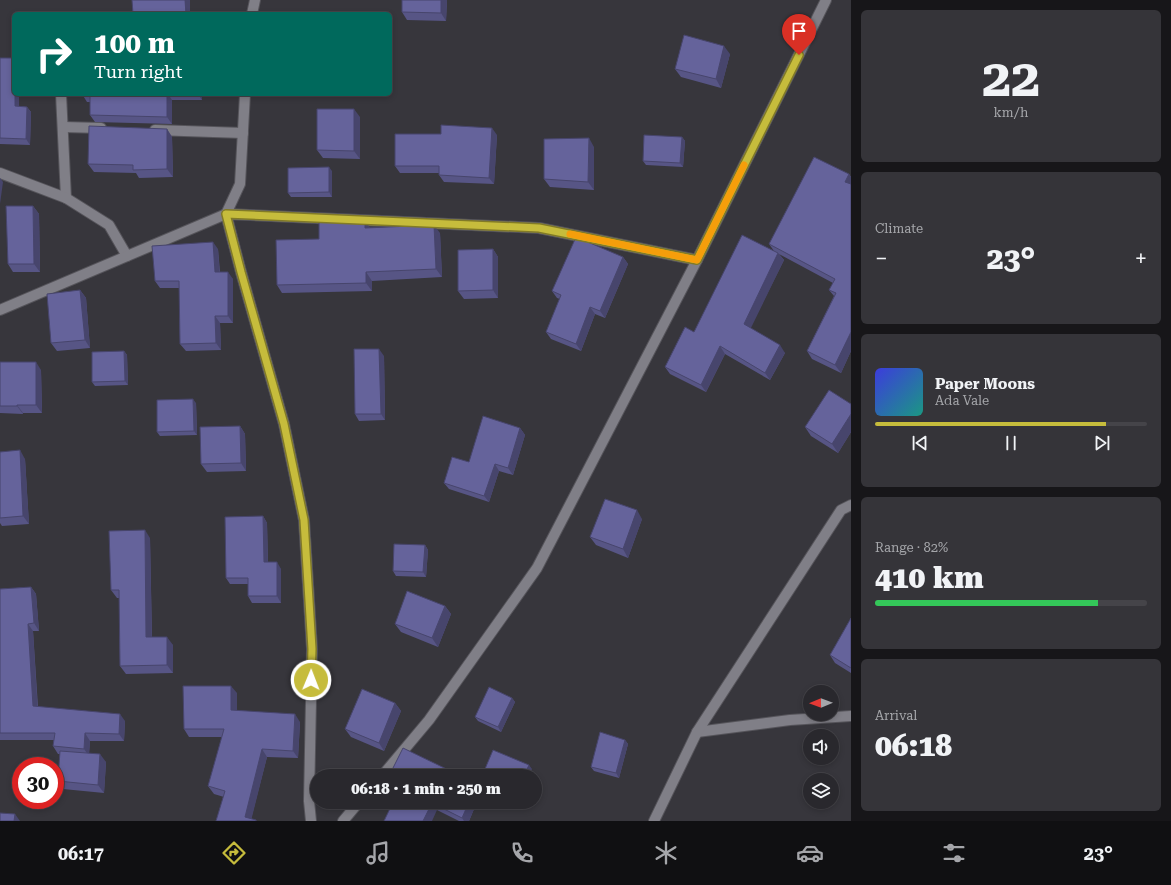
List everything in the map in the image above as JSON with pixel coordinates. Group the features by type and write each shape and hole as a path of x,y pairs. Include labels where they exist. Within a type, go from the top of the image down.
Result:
{"street":[{"path":"252,12 255,0"},
{"path":"388,769 429,720 537,568 697,260 826,0"},
{"path":"61,96 66,198"},
{"path":"245,96 240,184 226,214 284,424 304,520 312,649 309,801 312,821"},
{"path":"63,127 110,129"},
{"path":"149,130 243,132"},
{"path":"0,174 66,198 109,225 127,256"},
{"path":"0,310 226,214 539,228 697,260"},
{"path":"654,821 697,732 841,510 851,505"},
{"path":"697,732 790,720 851,716"},
{"path":"343,821 354,809"}],"building":[{"path":"132,0 185,0 186,12 133,12"},
{"path":"402,0 441,0 441,13 402,12"},
{"path":"684,35 724,46 716,79 675,69"},
{"path":"0,58 12,58 12,96 15,96 15,106 27,107 26,139 0,138"},
{"path":"90,96 167,96 167,117 90,115"},
{"path":"317,109 354,109 354,151 317,150"},
{"path":"441,125 492,128 489,178 439,175 439,166 395,166 395,134 441,134"},
{"path":"89,126 167,129 167,169 133,170 133,165 88,164"},
{"path":"644,135 682,137 680,163 643,161"},
{"path":"589,138 588,182 544,179 544,139"},
{"path":"814,157 849,174 845,182 851,184 851,332 835,365 807,351 836,293 829,290 835,279 769,244"},
{"path":"329,167 329,192 288,193 288,168"},
{"path":"6,206 33,206 34,264 8,264"},
{"path":"365,220 365,228 434,225 436,269 366,272 366,283 277,285 276,240 319,239 319,222"},
{"path":"742,235 778,253 744,324 780,345 765,373 720,346 701,385 665,367 685,327 694,332"},
{"path":"576,237 623,257 600,311 590,307 576,344 546,332 561,295 552,291"},
{"path":"213,242 215,272 228,272 228,316 215,316 216,343 180,344 179,281 155,281 152,246"},
{"path":"493,249 493,290 458,291 458,250"},
{"path":"80,290 85,340 51,343 47,294"},
{"path":"354,349 379,349 381,414 355,414"},
{"path":"124,351 125,381 92,382 92,352"},
{"path":"0,362 36,362 36,405 0,406"},
{"path":"829,390 851,404 851,414 832,444 805,427"},
{"path":"193,399 194,431 157,432 157,400"},
{"path":"483,416 520,428 508,468 495,464 484,496 444,483 452,457 469,462"},
{"path":"240,426 241,463 201,464 200,427"},
{"path":"20,450 23,516 0,518 0,452"},
{"path":"605,499 637,510 623,549 590,537"},
{"path":"263,516 264,562 277,562 277,596 248,596 248,578 226,578 225,517"},
{"path":"145,530 146,637 167,637 167,665 120,666 119,590 111,590 109,531"},
{"path":"394,544 425,545 423,572 393,571"},
{"path":"31,587 34,623 28,624 33,706 120,714 119,734 85,733 84,749 53,746 55,733 0,733 0,589"},
{"path":"407,591 445,606 432,638 395,624"},
{"path":"851,618 851,668 830,655"},
{"path":"183,686 231,686 231,710 295,714 293,751 262,749 245,817 256,821 216,821 225,791 208,786 224,729 184,729"},
{"path":"489,687 512,698 498,727 475,717"},
{"path":"362,689 395,703 379,743 345,729"},
{"path":"600,732 625,740 616,773 591,767"},
{"path":"403,748 446,769 392,769"},
{"path":"493,750 529,765 527,769 485,769"},
{"path":"60,751 100,754 98,785 64,782 64,757 60,757"},
{"path":"390,809 429,809 423,821 384,821"},
{"path":"444,809 466,809 462,818"},
{"path":"0,813 15,814 14,821 0,821"}],"slow traffic":[{"path":"570,234 697,260 744,165"}],"route":[{"path":"311,680 312,649 304,520 284,424 226,214 539,228 697,260 799,55"}]}
